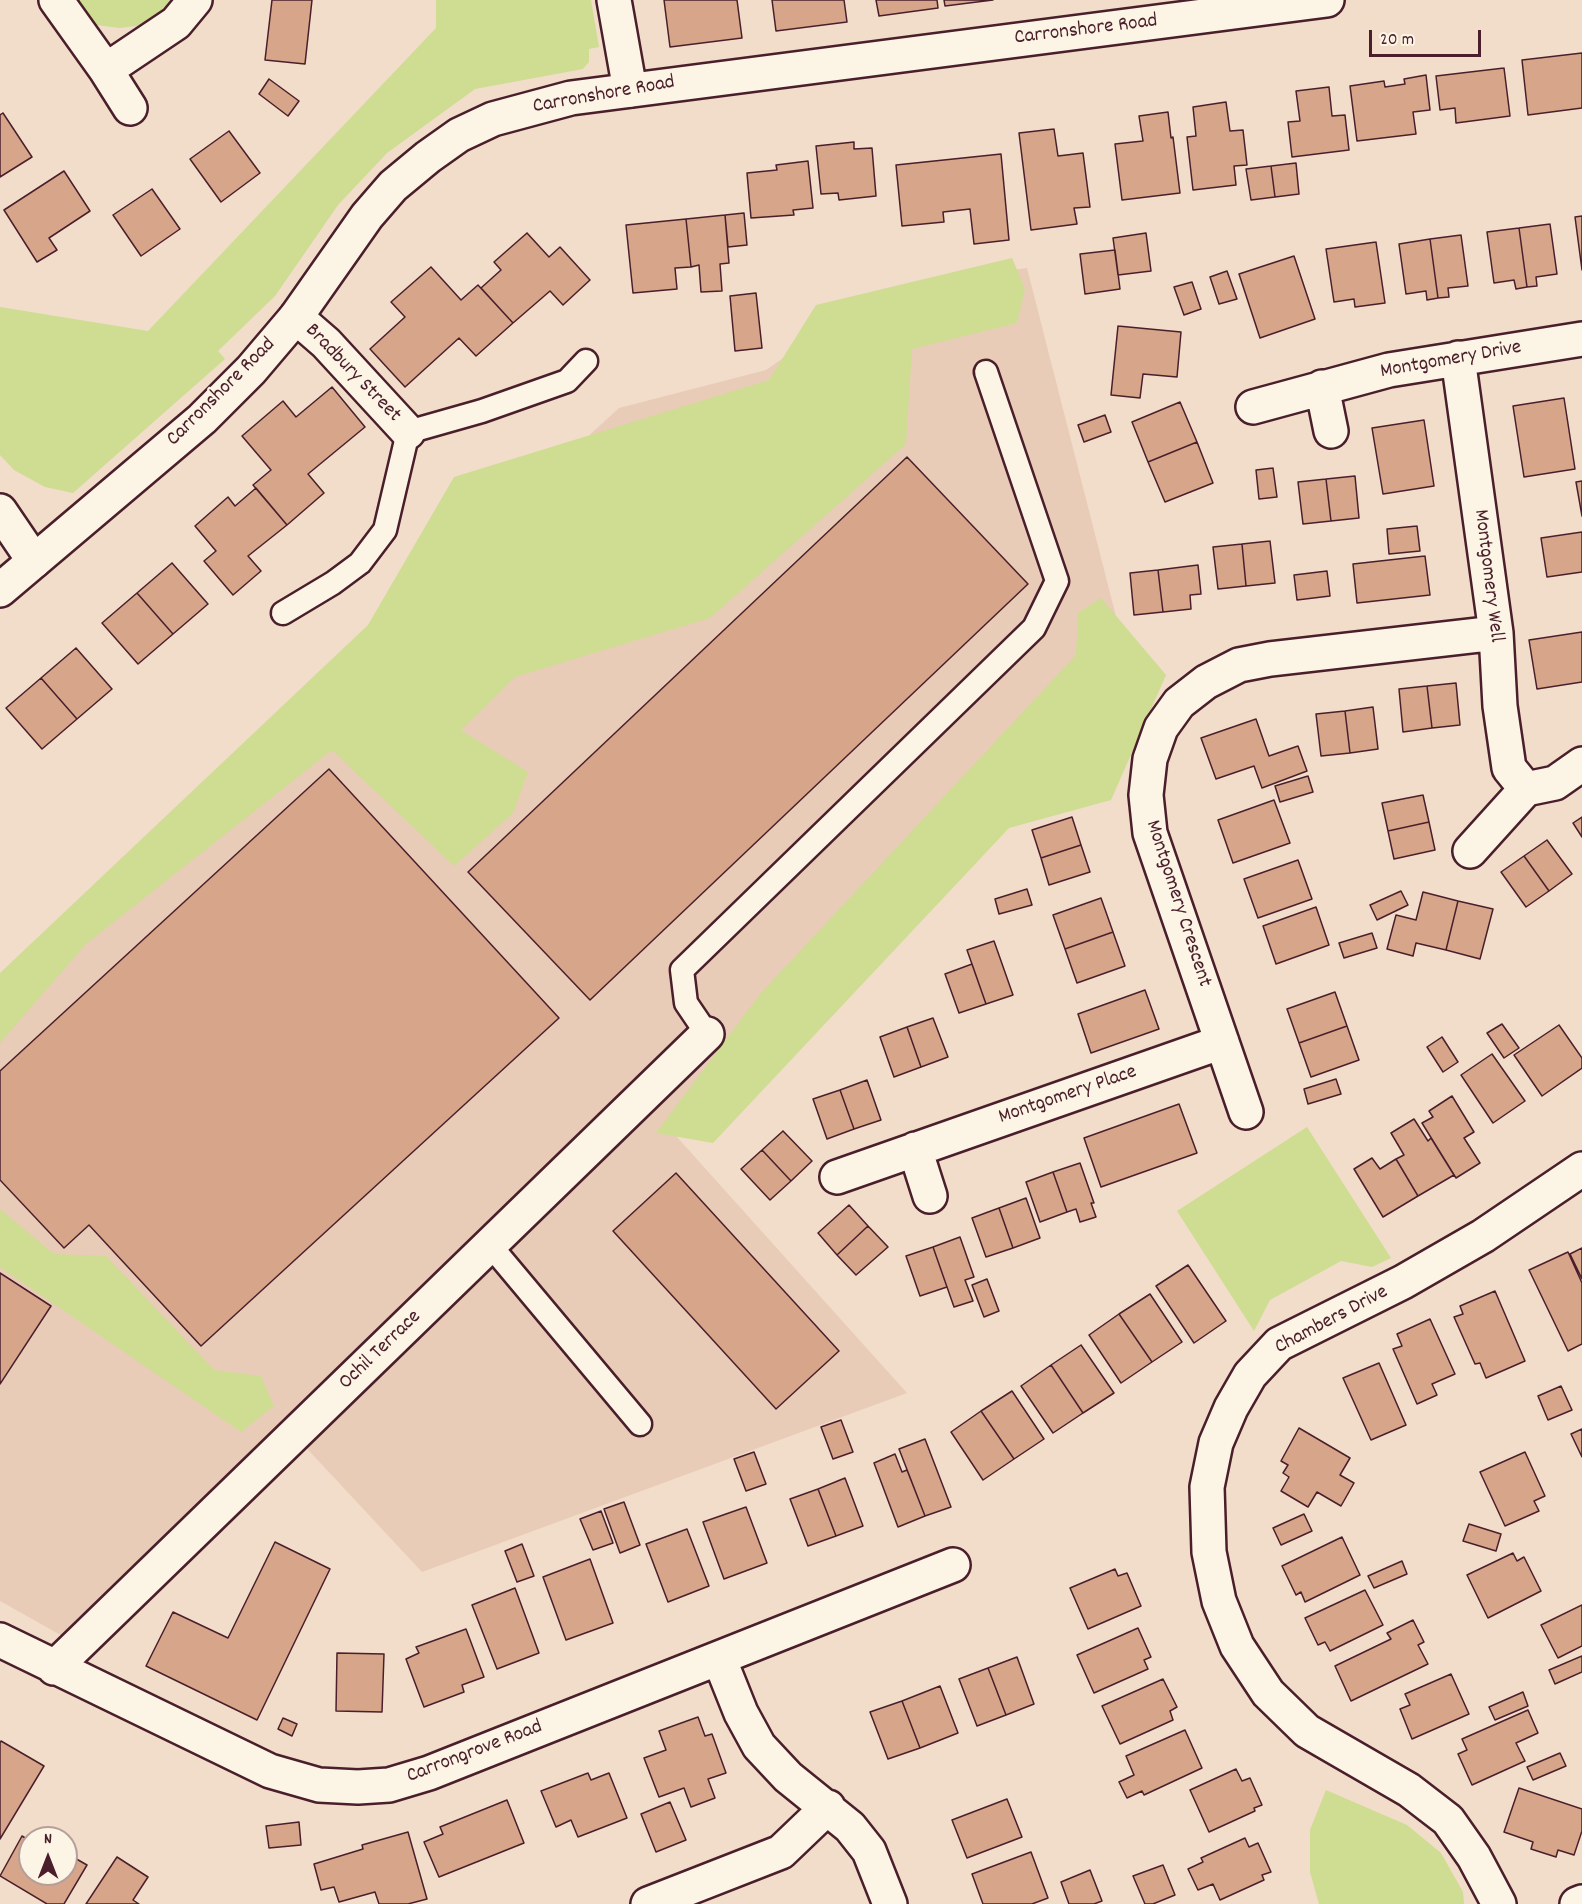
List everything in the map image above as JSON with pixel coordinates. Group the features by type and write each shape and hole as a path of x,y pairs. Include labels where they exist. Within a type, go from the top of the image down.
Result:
{"street":[{"path":"56,0 130,108"},
{"path":"106,70 176,23 195,0"},
{"path":"614,0 630,90"},
{"name":"Carronshore Road","path":"0,590 202,419 251,369 296,317 367,216 393,186 459,135 493,119 571,98 1328,0"},
{"name":"Bradbury Street","path":"296,317 326,343 408,432"},
{"name":"Montgomery Drive","path":"1253,407 1389,370 1582,339"},
{"name":"Montgomery Well","path":"1458,358 1496,633 1500,706 1509,768 1526,789"},
{"path":"1322,387 1331,431"},
{"path":"0,511 34,561"},
{"name":"Montgomery Crescent","path":"1246,1112 1150,833 1146,795 1150,759 1161,728 1179,703 1206,682 1239,665 1270,659 1496,633"},
{"path":"1470,851 1526,789 1555,783 1582,764"},
{"name":"Ochil Terrace","path":"54,1668 707,1034"},
{"name":"Montgomery Place","path":"837,1177 1222,1042"},
{"path":"915,1149 930,1196"},
{"name":"Chambers Drive","path":"1499,1904 1474,1857 1448,1820 1409,1790 1307,1731 1268,1693 1237,1646 1219,1601 1209,1552 1208,1487 1216,1443 1231,1408 1250,1374 1279,1344 1403,1282 1484,1236 1582,1169"},
{"name":"Carrongrove Road","path":"0,1640 270,1771 318,1785 358,1787 389,1785 429,1773 953,1565"},
{"path":"719,1658 741,1713 759,1746 788,1777 850,1827 869,1851 890,1904"},
{"path":"648,1904 707,1893 781,1852 828,1807"},
{"path":"1577,1904 1582,1902"}],"lane":[{"path":"283,613 333,583 360,563 385,530 408,432 482,411 567,381 586,361"},
{"path":"707,1034 686,1003 682,970 1034,628 1056,581 986,372"},
{"path":"490,1245 640,1424"}],"shaded area":[{"path":"1027,268 1121,636 668,1127 907,1393 422,1572 298,1439 82,1647 0,1601 0,974 619,408 766,370 883,289"}],"green space":[{"path":"71,0 173,0 163,12 144,25 119,28 96,25 82,15"},
{"path":"436,0 591,0 599,47 589,49 589,62 583,69 475,89 387,153 338,205 275,296 218,351 225,359 73,493 45,487 14,470 0,455 0,307 148,331 436,28"},
{"path":"1012,258 1025,289 1017,323 912,349 906,444 710,618 515,677 461,730 528,772 513,813 454,866 332,750 86,944 0,1043 0,973 368,625 454,477 769,380 816,305"},
{"path":"1101,598 1166,675 1111,800 1009,828 713,1143 656,1133 761,993 1076,655 1078,613"},
{"path":"1307,1127 1391,1258 1372,1267 1341,1261 1270,1300 1254,1331 1177,1211"},
{"path":"0,1209 54,1254 106,1256 214,1370 261,1376 274,1406 241,1432 0,1267"},
{"path":"1326,1790 1407,1825 1441,1853 1463,1892 1464,1904 1319,1904 1310,1872 1310,1830"}],"building":[{"path":"272,0 312,0 305,64 265,60"},
{"path":"664,0 737,0 742,38 670,47"},
{"path":"772,0 844,0 847,22 776,31"},
{"path":"876,0 937,0 938,8 879,16"},
{"path":"944,0 993,0 945,6"},
{"path":"1582,53 1582,108 1528,115 1522,60"},
{"path":"1504,68 1510,116 1456,123 1455,108 1440,110 1436,76"},
{"path":"1426,75 1430,110 1413,112 1416,134 1357,141 1350,86 1384,81 1385,87 1405,84 1404,79"},
{"path":"269,79 299,101 288,116 259,94"},
{"path":"1329,87 1332,116 1345,115 1349,150 1292,157 1288,122 1300,121 1296,91"},
{"path":"1226,102 1230,131 1243,130 1247,165 1234,166 1236,185 1193,190 1187,137 1196,136 1193,107"},
{"path":"1168,112 1180,193 1122,200 1115,144 1143,141 1139,116"},
{"path":"3,113 32,157 0,177 0,115"},
{"path":"1054,129 1058,156 1083,153 1090,207 1074,208 1077,224 1031,230 1019,133"},
{"path":"229,131 260,173 221,202 190,159"},
{"path":"854,142 854,149 872,148 876,196 839,200 838,193 821,194 816,146"},
{"path":"1001,154 1009,240 974,244 970,209 943,212 944,222 902,226 896,165"},
{"path":"808,161 813,208 793,210 794,215 751,218 747,173 777,170 776,165"},
{"path":"1296,163 1299,194 1275,197 1271,166"},
{"path":"1271,166 1275,197 1251,200 1246,169"},
{"path":"64,171 90,211 49,238 57,250 37,262 4,210"},
{"path":"152,189 180,229 141,256 113,215"},
{"path":"744,213 747,245 728,247 725,215"},
{"path":"725,215 729,263 720,264 722,291 701,292 699,265 691,267 686,219"},
{"path":"1582,216 1582,270 1575,217"},
{"path":"686,219 691,267 675,268 677,289 633,293 626,225"},
{"path":"1550,224 1557,274 1536,277 1537,286 1527,287 1519,228"},
{"path":"1519,228 1527,287 1516,289 1514,280 1494,283 1487,232"},
{"path":"527,233 549,257 560,247 590,280 563,305 550,291 513,323 481,288 501,270 494,262"},
{"path":"1146,233 1151,271 1118,275 1113,238"},
{"path":"1461,235 1468,286 1448,288 1449,297 1438,298 1430,239"},
{"path":"1430,239 1438,298 1427,300 1426,291 1406,294 1399,244"},
{"path":"1376,242 1385,303 1355,307 1354,299 1334,302 1326,249"},
{"path":"1115,250 1120,289 1085,294 1080,254"},
{"path":"1294,256 1315,319 1260,338 1239,274"},
{"path":"431,267 461,300 478,285 513,323 476,356 459,338 405,387 370,349 405,317 391,302"},
{"path":"1227,271 1237,299 1219,304 1210,277"},
{"path":"1192,282 1201,309 1184,315 1174,287"},
{"path":"756,293 762,348 735,351 730,296"},
{"path":"1118,326 1181,332 1177,377 1143,374 1140,398 1111,395"},
{"path":"332,387 365,427 308,474 324,493 287,525 253,485 271,470 242,436 283,401 296,417"},
{"path":"1564,398 1575,469 1524,477 1513,406"},
{"path":"1180,402 1197,442 1148,462 1132,422"},
{"path":"1105,415 1111,432 1084,442 1078,425"},
{"path":"1424,420 1434,486 1383,494 1372,428"},
{"path":"1197,442 1213,483 1165,502 1148,462"},
{"path":"907,457 1028,584 590,1000 468,872"},
{"path":"1273,468 1277,497 1259,499 1256,470"},
{"path":"1355,476 1359,518 1331,521 1326,479"},
{"path":"1326,479 1331,521 1303,524 1298,482"},
{"path":"1582,481 1582,516 1576,482"},
{"path":"256,488 287,525 248,556 261,571 233,595 204,561 216,551 195,526 228,497 235,506"},
{"path":"1417,526 1420,551 1389,554 1387,529"},
{"path":"1582,532 1582,572 1547,577 1541,538"},
{"path":"1270,541 1275,583 1246,586 1242,544"},
{"path":"1242,544 1246,586 1218,589 1213,547"},
{"path":"1425,556 1430,595 1357,603 1353,564"},
{"path":"172,563 208,604 173,634 137,593"},
{"path":"1198,565 1201,594 1190,595 1191,609 1163,612 1158,570"},
{"path":"1158,570 1163,612 1134,615 1130,573"},
{"path":"1327,571 1330,596 1297,600 1294,575"},
{"path":"137,593 173,634 138,664 102,623"},
{"path":"1582,632 1582,682 1537,689 1529,640"},
{"path":"76,648 112,689 77,719 41,678"},
{"path":"41,678 77,719 42,749 6,708"},
{"path":"1456,683 1460,725 1432,728 1427,686"},
{"path":"1427,686 1432,728 1403,732 1399,689"},
{"path":"1373,707 1378,749 1350,753 1345,711"},
{"path":"1345,711 1350,753 1321,756 1316,714"},
{"path":"1256,719 1269,756 1298,746 1307,771 1262,788 1254,766 1216,779 1201,738"},
{"path":"329,769 559,1018 201,1346 89,1225 64,1248 0,1180 0,1071"},
{"path":"1308,776 1313,792 1280,802 1275,786"},
{"path":"1423,795 1429,822 1388,831 1382,803"},
{"path":"1274,800 1290,843 1233,863 1218,820"},
{"path":"1072,817 1081,845 1041,858 1032,830"},
{"path":"1582,817 1582,837 1573,823"},
{"path":"1429,822 1435,850 1394,859 1388,831"},
{"path":"1547,840 1572,874 1549,891 1524,856"},
{"path":"1081,845 1090,872 1049,885 1041,858"},
{"path":"1524,856 1549,891 1526,907 1501,872"},
{"path":"1298,860 1312,899 1258,918 1244,879"},
{"path":"1027,889 1032,905 999,914 995,899"},
{"path":"1401,891 1408,905 1377,920 1370,905"},
{"path":"1423,892 1458,901 1446,950 1416,943 1413,956 1387,949 1396,915 1416,920"},
{"path":"1101,898 1113,932 1065,949 1053,915"},
{"path":"1458,901 1493,909 1480,959 1446,950"},
{"path":"1316,907 1329,945 1276,964 1263,926"},
{"path":"1113,932 1125,966 1077,983 1065,949"},
{"path":"1372,933 1377,948 1344,958 1339,943"},
{"path":"994,941 1013,995 986,1004 967,950"},
{"path":"972,964 986,1004 959,1013 945,974"},
{"path":"1145,990 1159,1029 1091,1053 1078,1014"},
{"path":"1335,992 1347,1026 1299,1043 1287,1009"},
{"path":"933,1018 948,1057 921,1067 907,1027"},
{"path":"1502,1024 1519,1048 1504,1058 1487,1033"},
{"path":"1559,1025 1582,1058 1582,1068 1542,1096 1514,1055"},
{"path":"1347,1026 1359,1060 1311,1077 1299,1043"},
{"path":"907,1027 921,1067 894,1077 880,1037"},
{"path":"1442,1037 1458,1062 1443,1072 1427,1047"},
{"path":"1492,1054 1525,1101 1493,1123 1461,1075"},
{"path":"1336,1079 1341,1094 1308,1104 1304,1089"},
{"path":"867,1080 881,1120 854,1129 840,1090"},
{"path":"840,1090 854,1129 827,1139 813,1099"},
{"path":"1452,1096 1474,1132 1464,1138 1480,1163 1456,1178 1422,1123 1433,1117 1429,1111"},
{"path":"1179,1104 1197,1153 1101,1187 1084,1138"},
{"path":"1414,1119 1428,1141 1431,1138 1454,1175 1418,1196 1396,1159 1404,1155 1391,1133"},
{"path":"783,1131 812,1161 791,1181 762,1150"},
{"path":"762,1150 791,1181 770,1200 741,1169"},
{"path":"1372,1158 1380,1169 1396,1159 1418,1196 1383,1217 1354,1169"},
{"path":"1080,1163 1094,1203 1091,1203 1096,1217 1080,1222 1076,1209 1067,1212 1053,1172"},
{"path":"1053,1172 1067,1212 1040,1222 1026,1182"},
{"path":"676,1173 839,1351 776,1409 613,1231"},
{"path":"1026,1198 1040,1238 1013,1248 999,1208"},
{"path":"849,1205 868,1226 837,1255 818,1233"},
{"path":"999,1208 1013,1248 986,1257 972,1218"},
{"path":"868,1226 888,1247 856,1275 837,1255"},
{"path":"960,1237 974,1277 965,1280 973,1301 954,1307 933,1247"},
{"path":"933,1247 947,1287 920,1296 906,1256"},
{"path":"1582,1248 1582,1279 1570,1254"},
{"path":"1568,1252 1582,1283 1582,1344 1568,1351 1529,1270"},
{"path":"1188,1265 1226,1321 1194,1343 1156,1286"},
{"path":"0,1273 51,1306 0,1384"},
{"path":"987,1279 999,1311 984,1317 972,1285"},
{"path":"1495,1291 1525,1361 1486,1378 1480,1363 1475,1364 1454,1317 1463,1314 1460,1306"},
{"path":"1150,1294 1182,1342 1152,1362 1119,1314"},
{"path":"1119,1314 1152,1362 1121,1383 1089,1335"},
{"path":"1430,1319 1455,1374 1432,1384 1437,1395 1417,1404 1393,1349 1402,1346 1397,1334"},
{"path":"1081,1345 1114,1393 1083,1413 1051,1365"},
{"path":"1379,1363 1406,1425 1371,1440 1343,1378"},
{"path":"1051,1365 1083,1413 1053,1433 1021,1386"},
{"path":"1561,1386 1572,1410 1548,1420 1538,1396"},
{"path":"1012,1391 1044,1439 1014,1459 981,1411"},
{"path":"981,1411 1014,1459 983,1480 951,1432"},
{"path":"841,1420 853,1452 833,1459 821,1427"},
{"path":"1299,1428 1350,1458 1340,1475 1354,1483 1341,1506 1317,1492 1308,1507 1281,1491 1289,1477 1283,1473 1288,1465 1281,1461"},
{"path":"1582,1429 1582,1457 1571,1434"},
{"path":"925,1439 951,1507 925,1516 899,1449"},
{"path":"754,1452 766,1484 746,1491 734,1459"},
{"path":"1525,1452 1545,1496 1534,1501 1539,1511 1505,1526 1480,1472"},
{"path":"895,1454 902,1472 907,1470 925,1516 898,1527 874,1463"},
{"path":"845,1478 863,1526 836,1536 818,1489"},
{"path":"818,1489 836,1536 808,1546 790,1499"},
{"path":"624,1502 640,1545 620,1553 604,1509"},
{"path":"746,1507 767,1563 724,1579 703,1522"},
{"path":"601,1511 613,1543 593,1550 580,1519"},
{"path":"1304,1514 1312,1531 1281,1545 1273,1528"},
{"path":"1469,1524 1501,1534 1496,1551 1463,1541"},
{"path":"687,1529 709,1586 668,1602 646,1544"},
{"path":"1342,1537 1360,1575 1305,1602 1301,1592 1296,1595 1282,1566"},
{"path":"275,1542 330,1569 257,1720 146,1666 173,1612 228,1638"},
{"path":"522,1544 534,1576 517,1582 505,1551"},
{"path":"1513,1553 1517,1561 1524,1557 1541,1591 1488,1618 1467,1575"},
{"path":"590,1559 613,1623 566,1640 543,1577"},
{"path":"1402,1561 1407,1574 1374,1588 1368,1576"},
{"path":"1115,1569 1118,1576 1127,1573 1141,1606 1088,1629 1070,1588"},
{"path":"515,1588 539,1653 497,1669 472,1605"},
{"path":"1365,1590 1383,1625 1330,1651 1325,1642 1318,1645 1305,1618"},
{"path":"1582,1605 1582,1646 1558,1658 1541,1625"},
{"path":"1413,1620 1424,1642 1418,1645 1428,1664 1351,1701 1335,1666 1391,1639 1387,1633"},
{"path":"1138,1628 1151,1657 1144,1660 1148,1669 1094,1693 1077,1655"},
{"path":"466,1629 484,1677 462,1685 464,1692 424,1707 406,1659 419,1653 416,1647"},
{"path":"337,1653 384,1654 382,1712 336,1711"},
{"path":"1582,1656 1582,1672 1555,1684 1549,1670"},
{"path":"1017,1657 1034,1704 1006,1715 988,1668"},
{"path":"988,1668 1006,1715 977,1726 959,1679"},
{"path":"1451,1674 1469,1714 1412,1739 1400,1709 1410,1705 1405,1694"},
{"path":"1163,1679 1177,1707 1170,1711 1173,1720 1120,1744 1102,1706"},
{"path":"940,1686 958,1733 920,1748 902,1701"},
{"path":"1523,1692 1528,1706 1495,1720 1489,1707"},
{"path":"902,1701 920,1748 888,1759 870,1712"},
{"path":"1528,1710 1538,1733 1516,1743 1525,1761 1472,1785 1458,1754 1467,1750 1462,1739"},
{"path":"698,1717 705,1736 712,1734 726,1773 708,1779 715,1798 691,1807 684,1788 659,1797 644,1758 666,1750 659,1731"},
{"path":"283,1718 297,1724 292,1736 278,1729"},
{"path":"1185,1730 1202,1768 1144,1795 1142,1791 1127,1798 1119,1782 1134,1775 1126,1756"},
{"path":"1,1741 44,1766 0,1839 0,1743"},
{"path":"1560,1753 1566,1766 1533,1780 1527,1767"},
{"path":"1236,1769 1242,1781 1250,1778 1262,1805 1254,1808 1255,1811 1209,1832 1190,1790"},
{"path":"588,1773 591,1780 609,1773 627,1818 578,1837 571,1820 556,1827 541,1791"},
{"path":"1519,1788 1582,1809 1582,1831 1574,1855 1558,1850 1556,1857 1531,1849 1533,1842 1504,1832"},
{"path":"1007,1799 1022,1837 967,1858 952,1820"},
{"path":"507,1800 524,1843 439,1877 424,1842 443,1834 440,1827"},
{"path":"670,1802 686,1840 656,1852 641,1814"},
{"path":"299,1822 301,1845 269,1848 266,1826"},
{"path":"408,1832 427,1899 408,1904 379,1904 375,1892 339,1902 334,1887 321,1890 314,1864 363,1849 362,1845"},
{"path":"1245,1838 1249,1847 1258,1843 1271,1872 1262,1875 1264,1880 1220,1900 1213,1884 1198,1890 1188,1869 1203,1862 1201,1858"},
{"path":"18,1843 18,1886 75,1886 64,1904 47,1904 0,1876"},
{"path":"1031,1852 1048,1898 1032,1904 983,1904 972,1874"},
{"path":"117,1857 148,1877 133,1900 139,1904 86,1904"},
{"path":"78,1860 87,1865 78,1880"},
{"path":"1163,1865 1175,1895 1153,1904 1145,1904 1133,1876"},
{"path":"1090,1870 1102,1901 1094,1904 1069,1904 1061,1882"}]}
